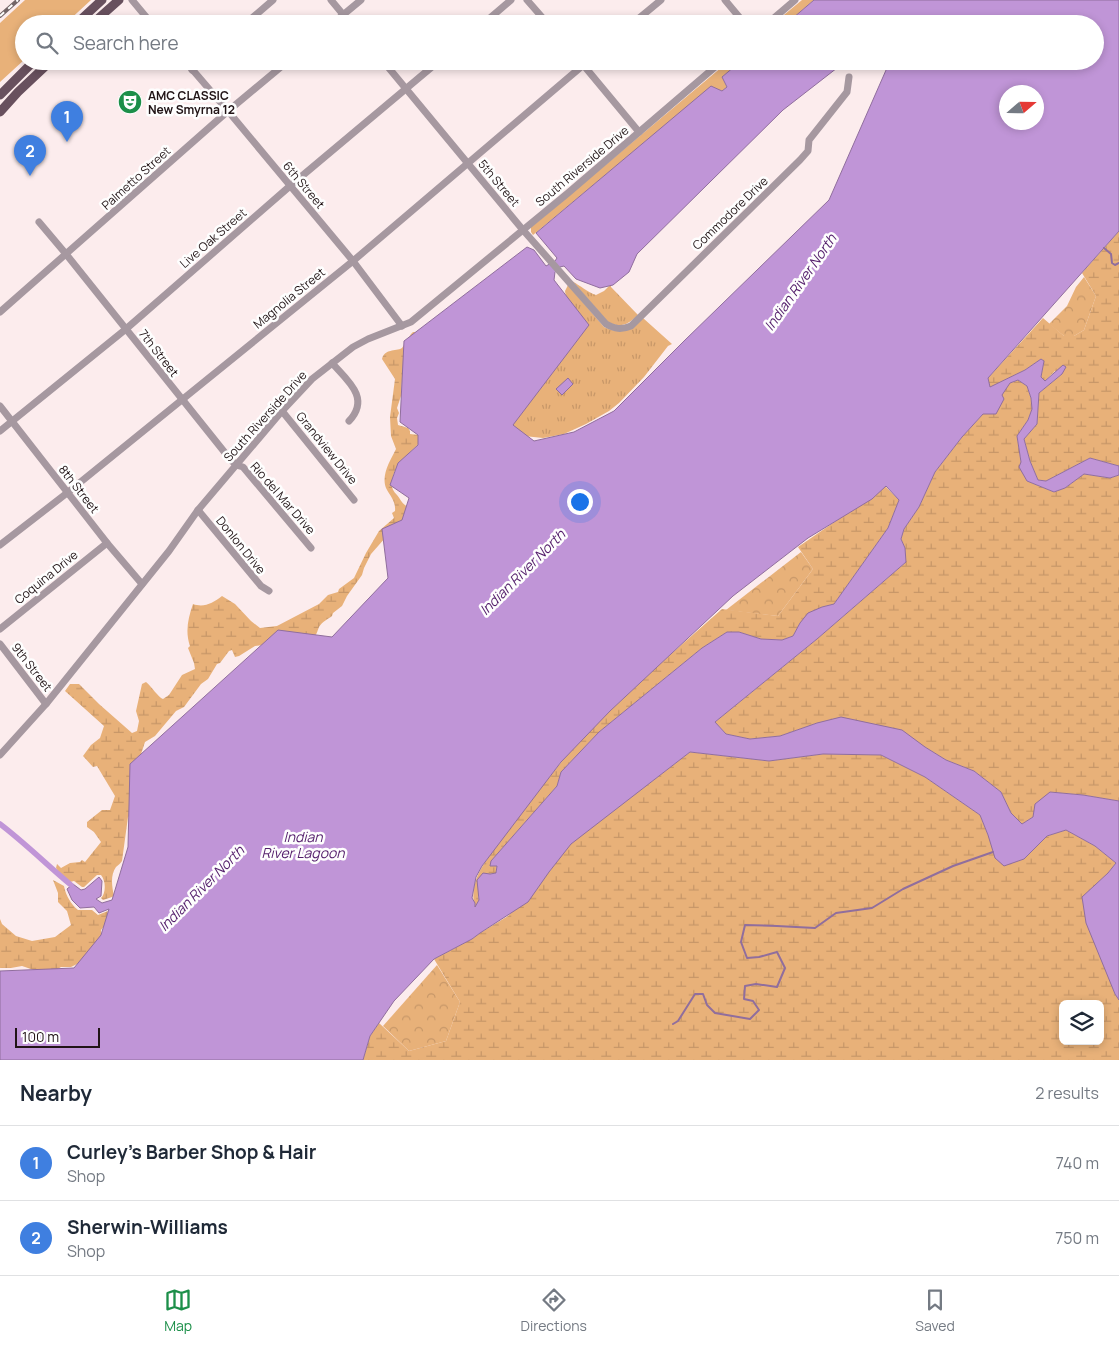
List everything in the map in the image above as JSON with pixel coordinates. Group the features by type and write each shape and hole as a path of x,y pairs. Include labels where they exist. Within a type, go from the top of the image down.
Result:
{"main road":[{"path":"86,15 102,0"},
{"path":"102,15 118,0"},
{"path":"0,94 25,70"},
{"path":"0,112 39,70"}],"street":[{"path":"132,0 144,15"},
{"path":"256,15 273,0"},
{"path":"331,0 343,15 361,0"},
{"path":"494,15 511,0"},
{"path":"527,0 540,15"},
{"path":"643,15 661,0"},
{"path":"725,0 738,15"},
{"path":"778,15 795,0"},
{"name":"6th Street","path":"192,70 353,261 402,326"},
{"name":"Palmetto Street","path":"0,312 277,70"},
{"name":"5th Street","path":"390,70 523,230 600,317"},
{"name":"Live Oak Street","path":"0,431 126,329 290,186 428,70"},
{"name":"Magnolia Street","path":"0,545 353,261 575,70"},
{"path":"590,70 639,132"},
{"name":"South Riverside Drive","path":"0,755 46,704 168,551 198,510 282,411 312,379 353,347 411,322 711,70"},
{"name":"Commodore Drive","path":"600,317 613,328 623,329 639,318 808,151 809,140 847,92 849,77"},
{"name":"7th Street","path":"39,222 236,465"},
{"path":"332,363 354,388 358,396 355,415 349,421"},
{"name":"8th Street","path":"0,406 67,493 142,584"},
{"name":"Grandview Drive","path":"282,411 354,500"},
{"name":"Rio del Mar Drive","path":"236,465 243,467 311,548"},
{"name":"Donlon Drive","path":"198,510 261,586 269,590"},
{"name":"Coquina Drive","path":"0,629 107,543"},
{"name":"9th Street","path":"0,644 46,704"}],"green space":[{"path":"25,0 91,0 75,15 15,15 15,68 0,82 0,23"},
{"path":"802,0 814,0 796,15 784,15"},
{"path":"718,70 730,70 722,77 727,87 722,91 711,87 533,235 531,227"},
{"path":"1119,231 1119,466 1090,458 1046,481 1038,480 1024,439 1037,424 1039,393 1062,374 1055,371 1045,381 1041,377 1044,361 1041,359 1025,370 989,388 988,378 1043,318 1064,336 1074,336 1084,330 1096,296 1082,273"},
{"path":"1084,277 1096,296 1084,330 1074,336 1064,336 1049,324 1067,306 1076,287"},
{"path":"572,281 596,295 604,291 611,284 611,287 638,315 631,321 621,325 608,322"},
{"path":"568,285 604,327 621,331 643,318 672,344 668,346 644,377 609,411 564,434 543,438 524,436 512,426 567,302 565,291"},
{"path":"413,332 419,332 405,360 397,418 398,425 408,428 410,434 419,435 420,442 399,464 392,482 395,492 408,507 404,520 396,523 371,554 362,575 342,606 320,625 313,639 255,646 235,657 232,650 229,651 184,707 176,711 155,736 145,742 140,757 132,814 128,817 122,861 116,867 112,877 114,896 103,900 101,898 105,887 101,875 97,875 84,887 74,881 70,882 58,871 56,868 57,864 61,868 82,860 85,862 101,842 94,832 87,827 87,822 102,810 110,810 115,796 97,766 93,767 83,756 91,745 100,738 104,726 65,691 70,684 79,684 132,733 137,731 139,721 136,711 142,684 146,682 163,699 169,695 182,675 195,669 188,648 190,646 187,630 193,604 208,604 222,596 235,604 260,628 277,626 319,604 328,595 338,592 339,589 354,578 379,531 394,518 392,513 395,511 395,504 386,488 385,478 387,468 396,449 391,436 390,417 395,379 382,359 385,353 402,348"},
{"path":"1018,380 1027,386 1032,409 1028,420 1017,436 1021,462 1027,481 1054,492 1065,488 1084,474 1110,478 1119,475 1119,801 1050,792 1033,817 1022,824 1011,813 1001,792 974,771 946,760 925,747 817,723 780,736 750,739 726,734 715,722 817,639 905,563 905,548 901,539 904,529 919,507 935,472 962,437 1010,383"},
{"path":"885,486 899,500 888,528 834,604 822,607 800,623 793,636 782,640 761,639 739,632 727,632 702,648 599,732 561,772 557,786 491,861 497,866 496,873 490,874 478,896 479,900 475,909 473,892 477,877 494,849 493,846 581,738 722,609 778,616 813,569 798,547"},
{"path":"801,552 813,569 778,616 726,610"},
{"path":"690,752 769,761 823,754 881,755 925,777 980,815 988,835 1024,859 1047,836 1066,830 1095,846 1116,863 1082,898 1115,994 1119,1000 1119,1060 363,1060 370,1036 379,1023 409,1051 446,1041 460,1002 434,959 472,939 508,916 549,872 570,844"},
{"path":"53,880 64,886 69,900 78,910 92,910 98,915 108,911 106,924 101,930 102,940 79,963 71,967 61,967 54,971 37,971 22,966 0,968 0,919 2,924 16,936 32,941 55,937 71,925 67,911 58,902 58,893"},
{"path":"437,965 460,1002 446,1041 409,1051 383,1026"}],"water":[{"name":"Indian River Lagoon","path":"814,0 1119,0 1119,231 988,378 990,387 1025,370 1041,359 1044,361 1041,377 1045,381 1063,365 1066,367 1062,374 1039,393 1037,424 1024,439 1038,480 1046,481 1090,458 1119,466 1119,475 1110,478 1084,474 1065,488 1054,492 1027,481 1019,467 1021,462 1017,436 1028,420 1032,409 1031,398 1027,386 1018,380 1010,383 1002,395 1004,399 996,414 983,414 962,437 935,472 919,507 904,529 901,539 905,548 906,562 817,639 715,722 726,734 750,739 780,736 841,717 902,730 946,760 974,771 1001,792 1011,813 1022,824 1033,817 1035,804 1050,792 1119,801 1119,1000 1086,923 1082,897 1116,863 1095,846 1066,830 1047,836 1024,859 1004,866 995,858 980,815 925,777 881,755 823,754 769,761 690,752 571,844 528,902 472,939 434,959 394,1001 370,1036 363,1060 0,1060 0,971 74,968 101,935 109,909 99,913 94,907 80,908 72,900 67,889 73,884 81,890 85,889 99,877 102,881 101,896 96,899 102,903 112,900 128,847 130,764 278,630 332,637 388,578 382,529 402,520 409,498 390,485 398,463 418,445 418,435 400,422 404,341 527,247 534,250 546,266 555,261 557,258 536,233 711,86 722,91 727,87 722,77 730,70 834,70 783,110 637,254 629,272 613,285 600,288 576,279 564,266 555,272 554,280 589,325 513,425 534,441 574,432 614,411 829,200 886,70 1104,70 1104,15 796,15","holes":["886,486 899,500 888,528 834,604 808,613 793,636 782,640 761,639 739,632 727,632 702,648 599,732 561,772 557,786 491,861 490,866 497,866 496,873 483,873 477,880 479,900 475,907 472,898 476,877 482,866 561,762 610,711 733,596 808,538 872,499"]},
{"path":"568,378 573,384 562,395 556,389"}],"waterway":[{"path":"1104,248 1111,254 1112,263 1115,265 1119,263"},
{"path":"0,824 71,885"},
{"path":"673,1024 678,1021 695,994 703,994 707,1005 715,1013 750,1019 759,1010 753,1001 744,999 745,986 756,984 777,987 785,968 777,952 747,958 741,942 745,925 815,928 836,913 872,908 903,889 953,866 993,852"}],"railway":[{"path":"0,16 18,0"}],"place":[{"name":"AMC CLASSIC New Smyrna 12","path":"130,102"},
{"name":"Curley's Barber Shop & Hair","path":"67,142"},
{"name":"Sherwin-Williams","path":"30,176"}],"water label":[{"name":"Indian River North","path":"800,282"},
{"name":"Indian River North","path":"522,572"},
{"name":"Indian River North","path":"201,888"}]}
